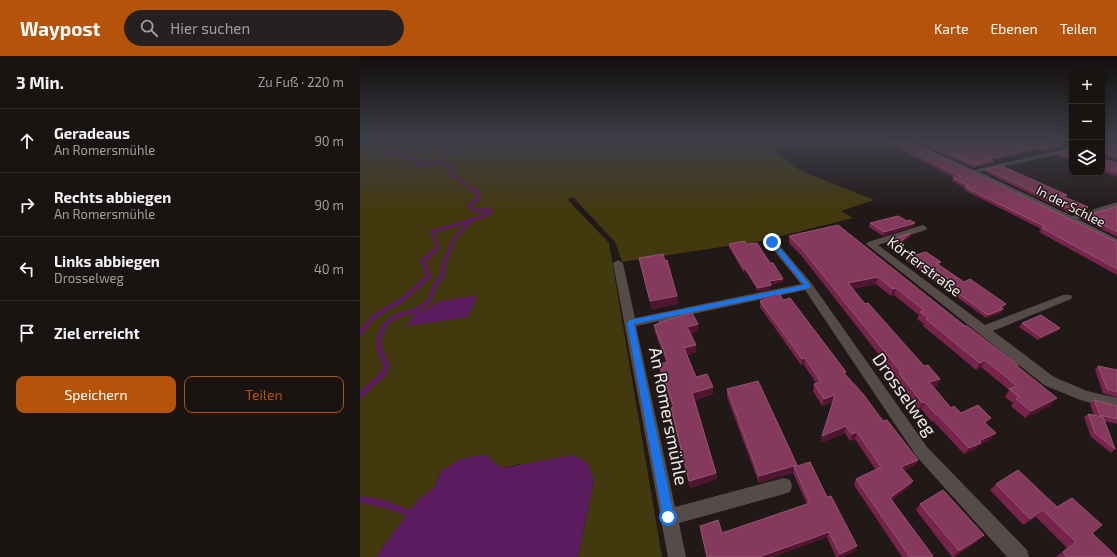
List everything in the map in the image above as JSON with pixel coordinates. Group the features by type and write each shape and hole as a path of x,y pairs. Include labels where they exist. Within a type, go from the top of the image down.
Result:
{"street":[{"name":"In der Schlee","path":"955,163 1117,243"},
{"path":"973,172 1010,163"},
{"path":"1072,220 1117,204"},
{"name":"Körferstraße","path":"923,228 871,244 985,330 1049,381 1085,396 1117,404"},
{"name":"Drosselweg","path":"772,242 808,286 922,452 1020,557"},
{"name":"An Romersmühle","path":"618,262 677,557"},
{"path":"630,323 808,286"},
{"path":"985,330 1067,297"},
{"path":"668,517 784,486"}],"shaded area":[{"path":"360,163 791,163 799,170 874,200 841,211 853,218 761,241 622,262 615,242 573,197 567,199 609,243 662,557 578,557 594,480 520,464 502,468 494,463 441,471 434,488 418,500 377,557 360,557"},
{"path":"477,295 468,317 406,326 416,313 429,308 437,302"},
{"path":"488,455 494,463 502,468 573,455 587,463 594,480 578,557 377,557 418,500 434,488 441,471 461,459"}],"building":[{"path":"934,163 954,163 1117,242 1117,269 1042,228 1046,227 965,187 969,186 953,178 961,177"},
{"path":"1105,163 1117,163 1117,172 1105,168"},
{"path":"1002,166 1067,195 1062,196 1088,207 1074,211 986,169"},
{"path":"1117,206 1117,232 1084,215 1107,210"},
{"path":"898,216 915,223 884,232 870,223"},
{"path":"838,225 965,326 1018,365 1017,366 1057,398 1031,411 1016,399 1019,397 1009,389 1017,386 985,360 980,363 960,347 926,319 929,318 920,312 924,310 896,288 893,289 878,277 848,283 865,304 868,303 924,366 928,365 940,379 929,382 951,408 954,406 961,413 978,405 991,418 984,422 996,433 979,441 981,443 969,448 925,402 922,403 899,373 901,372 802,249 789,236"},
{"path":"911,233 899,243 893,239"},
{"path":"745,241 746,244 757,243 770,263 773,263 783,279 769,281 771,285 758,288 746,269 744,269 729,244"},
{"path":"926,252 941,262 936,263 964,282 970,279 1006,304 1000,307 1003,309 988,315 908,257"},
{"path":"663,254 665,261 667,260 677,296 650,301 639,258"},
{"path":"778,291 783,300 790,298 846,372 843,372 863,394 883,421 887,420 918,460 901,467 913,481 890,498 933,556 910,557 856,479 881,467 857,432 852,434 846,426 822,436 835,395 824,399 814,384 821,382 805,358 802,359 760,301 766,299 763,294"},
{"path":"692,313 698,324 687,327 696,345 684,348 696,377 707,374 713,387 692,393 716,473 689,481 671,408 674,407 659,364 668,362 654,325 660,323 659,322"},
{"path":"1041,315 1060,328 1041,337 1022,323"},
{"path":"1098,366 1117,370 1117,392 1107,389"},
{"path":"758,381 797,465 759,476 727,389"},
{"path":"1094,400 1117,406 1117,419 1100,415"},
{"path":"1088,414 1103,417 1115,449 1095,433"},
{"path":"810,462 827,497 831,496 857,546 840,554 829,532 759,557 707,557 700,526 718,520 722,533 810,503 794,467"},
{"path":"1018,470 1057,507 1072,498 1102,525 1092,533 1117,557 1067,557 1063,552 1076,542 1043,510 1030,519 996,484"},
{"path":"943,490 984,535 959,551 920,504"}],"waterway":[{"path":"420,163 416,165 422,166 432,163"},
{"path":"440,163 453,168 450,173 474,190"},
{"path":"433,252 438,248 432,232 470,221 491,212 489,209 476,211 469,205 478,199 478,193 472,189"},
{"path":"449,252 454,239 471,221"},
{"path":"361,332 372,318 402,300 429,276 423,261 434,251"},
{"path":"381,332 385,325 396,316 415,311 429,301 435,285 442,276 444,263 449,251"},
{"path":"360,395 383,374 387,366 378,344 382,331"},
{"path":"360,499 388,505 414,515"}],"route":[{"path":"668,517 630,323 808,286 772,242"}]}
